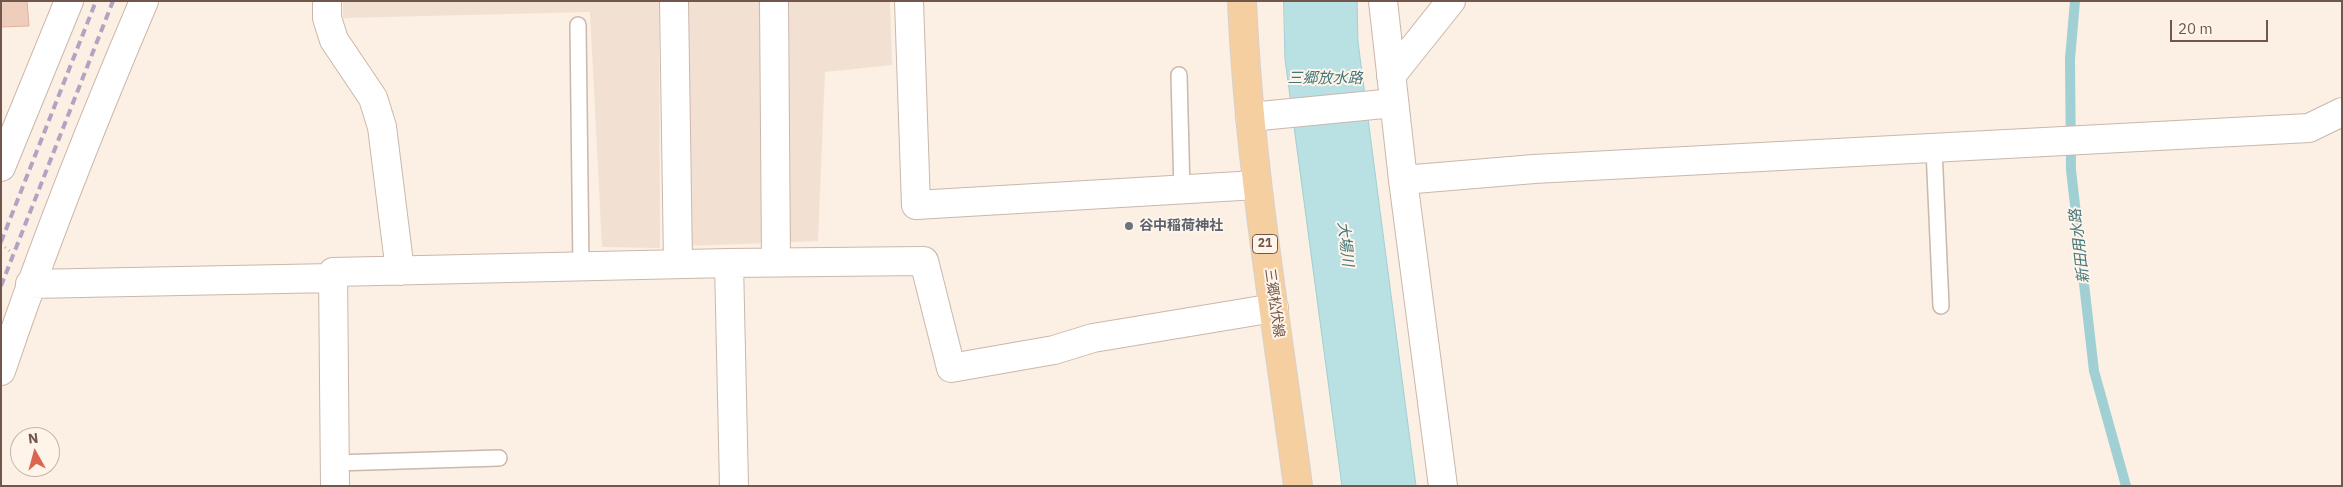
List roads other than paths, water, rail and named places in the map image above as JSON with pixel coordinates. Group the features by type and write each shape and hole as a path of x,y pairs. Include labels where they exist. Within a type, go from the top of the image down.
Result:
{"main road":[{"name":"三郷松伏線","path":"1242,1 1257,185 1298,486"}],"street":[{"path":"1,167 69,1"},
{"path":"1,371 30,284 113,73 144,1"},
{"path":"327,1 327,18 334,40 373,98 382,127 400,271"},
{"path":"674,1 678,264"},
{"path":"774,1 776,262"},
{"path":"909,1 916,205 1182,191 1257,185"},
{"path":"1383,1 1391,76 1386,104 1403,180 1443,486"},
{"path":"1391,76 1451,1"},
{"path":"1250,117 1386,104"},
{"path":"1403,180 1534,169 2309,128 2342,112"},
{"path":"335,474 333,272 581,268 776,262 924,261 951,368 1054,350 1093,338 1274,308"},
{"path":"729,263 734,486"},
{"path":"30,284 333,278"}],"lane":[{"path":"578,25 581,268"},
{"path":"1180,75 1182,191"},
{"path":"1934,149 1941,306"},
{"path":"335,474 499,458"}],"water":[{"name":"三郷放水路","path":"1284,1 1357,1 1358,42 1416,486 1342,486 1285,59"}],"waterway":[{"name":"新田用水路","path":"2075,1 2070,59 2071,170 2094,371 2126,486"}],"railway":[{"path":"1,242 96,1"},
{"path":"1,286 113,1"}],"place":[{"name":"谷中稲荷神社","path":"1129,226"}],"water label":[{"name":"大場川","path":"1345,244"}]}
